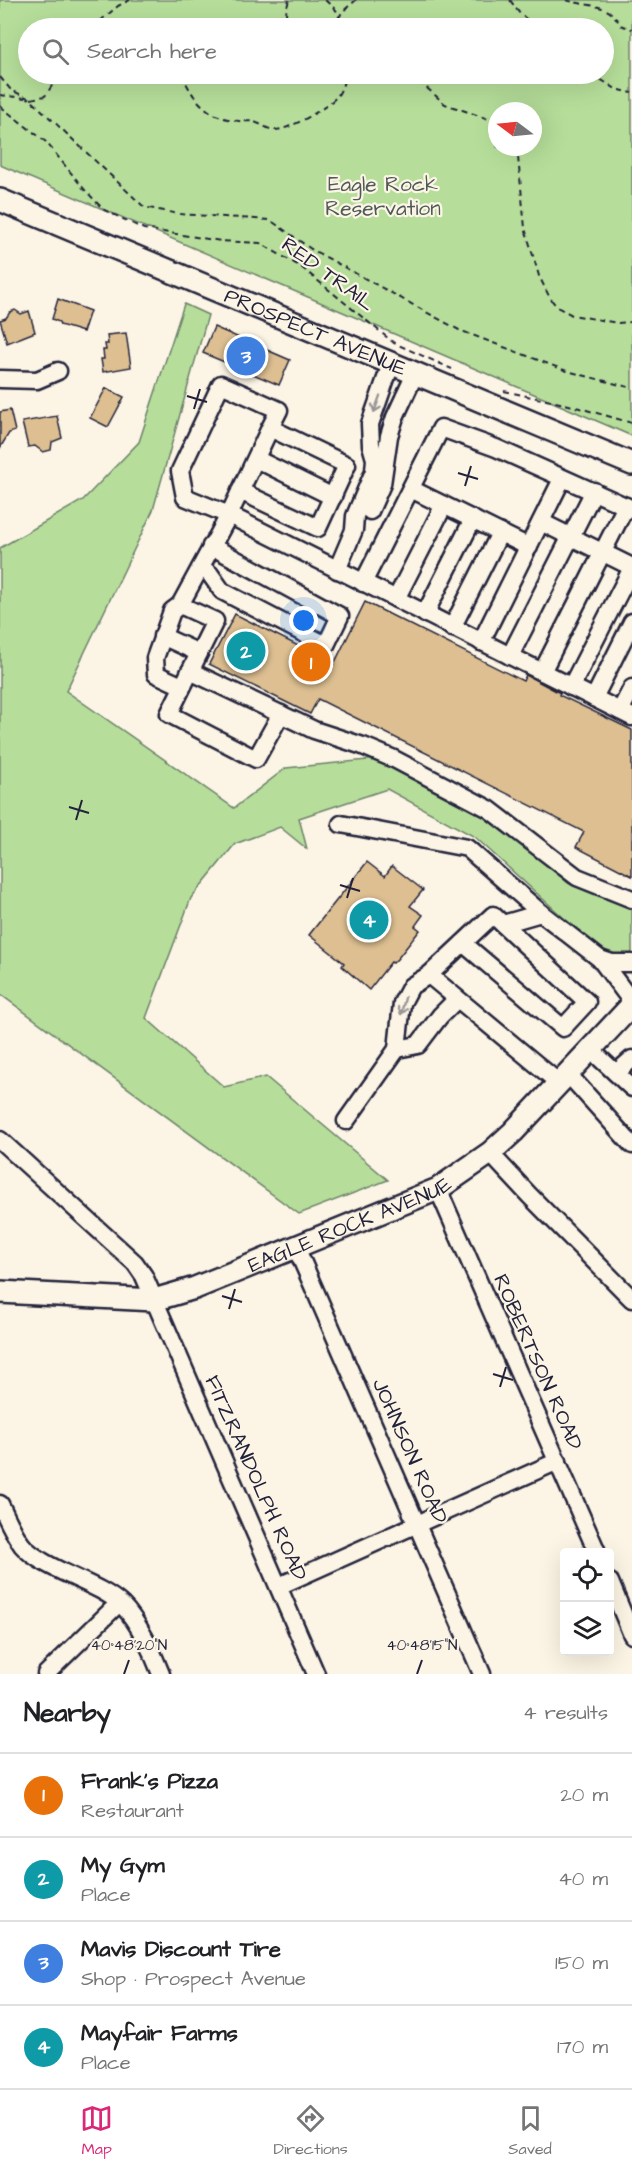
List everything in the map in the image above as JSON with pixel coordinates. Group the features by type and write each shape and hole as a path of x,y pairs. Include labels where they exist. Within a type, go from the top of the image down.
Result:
{"main road":[{"name":"PROSPECT AVENUE","path":"0,200 632,464"},
{"name":"EAGLE ROCK AVENUE","path":"0,1292 154,1300 195,1288 438,1189 490,1153 513,1132 632,1004"}],"street":[{"path":"337,570 354,530 355,516 374,471 375,459 371,445 370,424 391,364"},
{"path":"0,379 37,380 58,371"},
{"path":"354,530 363,524 382,484 389,436 395,417 416,374"},
{"path":"632,688 626,714 229,515 185,497 180,471 221,384 279,410 229,515 180,605 172,611 155,658 156,674 186,679 394,759 489,809 577,877 632,899"},
{"path":"240,491 318,528 333,497 347,465 270,428"},
{"path":"363,583 441,428 496,448 629,508 602,552 542,672"},
{"path":"255,459 333,497"},
{"path":"481,642 562,479"},
{"path":"411,489 528,547"},
{"path":"510,656 594,491"},
{"path":"396,599 444,505"},
{"path":"425,614 472,519"},
{"path":"541,522 632,568 571,687"},
{"path":"452,628 500,533"},
{"path":"201,567 210,574 222,591 326,645 340,616 211,546"},
{"path":"180,605 215,621 169,714 256,759 281,714"},
{"path":"599,700 632,622"},
{"path":"162,636 199,653"},
{"path":"599,700 632,645"},
{"path":"341,824 467,848 541,913 600,959 614,975 632,1004"},
{"path":"503,924 541,913"},
{"path":"346,1121 397,1049 402,1003 411,986 429,975 463,943 493,915 587,1002 562,1028 463,943"},
{"path":"600,959 612,963 632,963"},
{"path":"429,975 563,1079 632,1145"},
{"path":"397,1049 418,1044 457,999"},
{"path":"591,1049 632,1088"},
{"path":"616,1073 632,1059"},
{"name":"FITZRANDOLPH ROAD","path":"0,1140 135,1263 144,1276 316,1674"},
{"path":"490,1153 632,1299"},
{"name":"ROBERTSON ROAD","path":"438,1189 595,1548"},
{"name":"JOHNSON ROAD","path":"296,1247 483,1674"},
{"path":"279,1586 558,1461"},
{"path":"0,1504 13,1531 24,1547 44,1561 119,1603 132,1617 161,1674"},
{"path":"614,1594 632,1635"},
{"path":"46,1674 119,1603"}],"path":[{"path":"104,18 118,6 130,0"},
{"path":"286,18 289,0"},
{"path":"325,0 336,10 339,18"},
{"path":"339,18 344,9 356,0"},
{"path":"510,0 525,18"},
{"path":"566,0 606,9 615,14 620,24 632,29"},
{"path":"0,77 10,90 30,99 144,207 179,214 270,220 312,249 459,330 567,371 632,388"},
{"path":"0,95 30,99 45,96 53,84"},
{"path":"187,84 196,101 214,114 232,120 258,123 271,130 278,130 291,126 325,107 338,95 342,84"},
{"path":"422,84 445,104 488,119"},
{"path":"608,84 616,89 632,93"},
{"name":"RED TRAIL","path":"0,106 46,142 104,210 144,230 221,241 260,243 301,267 394,343 454,370"},
{"path":"518,156 525,228 539,276 550,298 557,307 572,315 618,323 632,322"},
{"path":"494,388 569,405 632,423"}],"green space":[{"name":"Eagle Rock Reservation","path":"0,0 632,0 632,436 0,165"},
{"path":"184,304 208,315 153,510 66,691 234,808 286,768 388,758 484,807 568,883 632,906 632,958 599,950 475,837 387,789 299,818 307,849 280,827 235,844 191,898 146,1018 224,1087 266,1077 388,1180 299,1214 0,994 0,548 83,500 139,442"}],"building":[{"path":"58,299 90,311 83,332 60,325 52,319"},
{"path":"15,310 21,314 29,311 35,332 7,343 0,320"},
{"path":"214,327 290,360 279,385 203,353"},
{"path":"126,333 131,367 103,372 101,359 104,359 105,344 108,344 107,335"},
{"path":"106,388 124,397 108,427 90,418"},
{"path":"10,410 15,431 9,433 0,448 0,412"},
{"path":"57,416 62,438 52,442 51,450 43,452 35,446 28,447 22,422"},
{"path":"365,602 523,681 526,675 560,693 559,695 632,730 632,876 576,847 584,832 318,699 310,714 209,664 235,614 334,664"},
{"path":"367,862 385,876 392,866 423,890 410,906 423,915 415,926 420,930 369,990 342,966 344,963 309,935"}],"place":[{"name":"Mavis Discount Tire","path":"246,356"},
{"name":"My Gym","path":"246,651"},
{"name":"Frank’s Pizza","path":"311,662"},
{"name":"Mayfair Farms","path":"369,920"}]}
